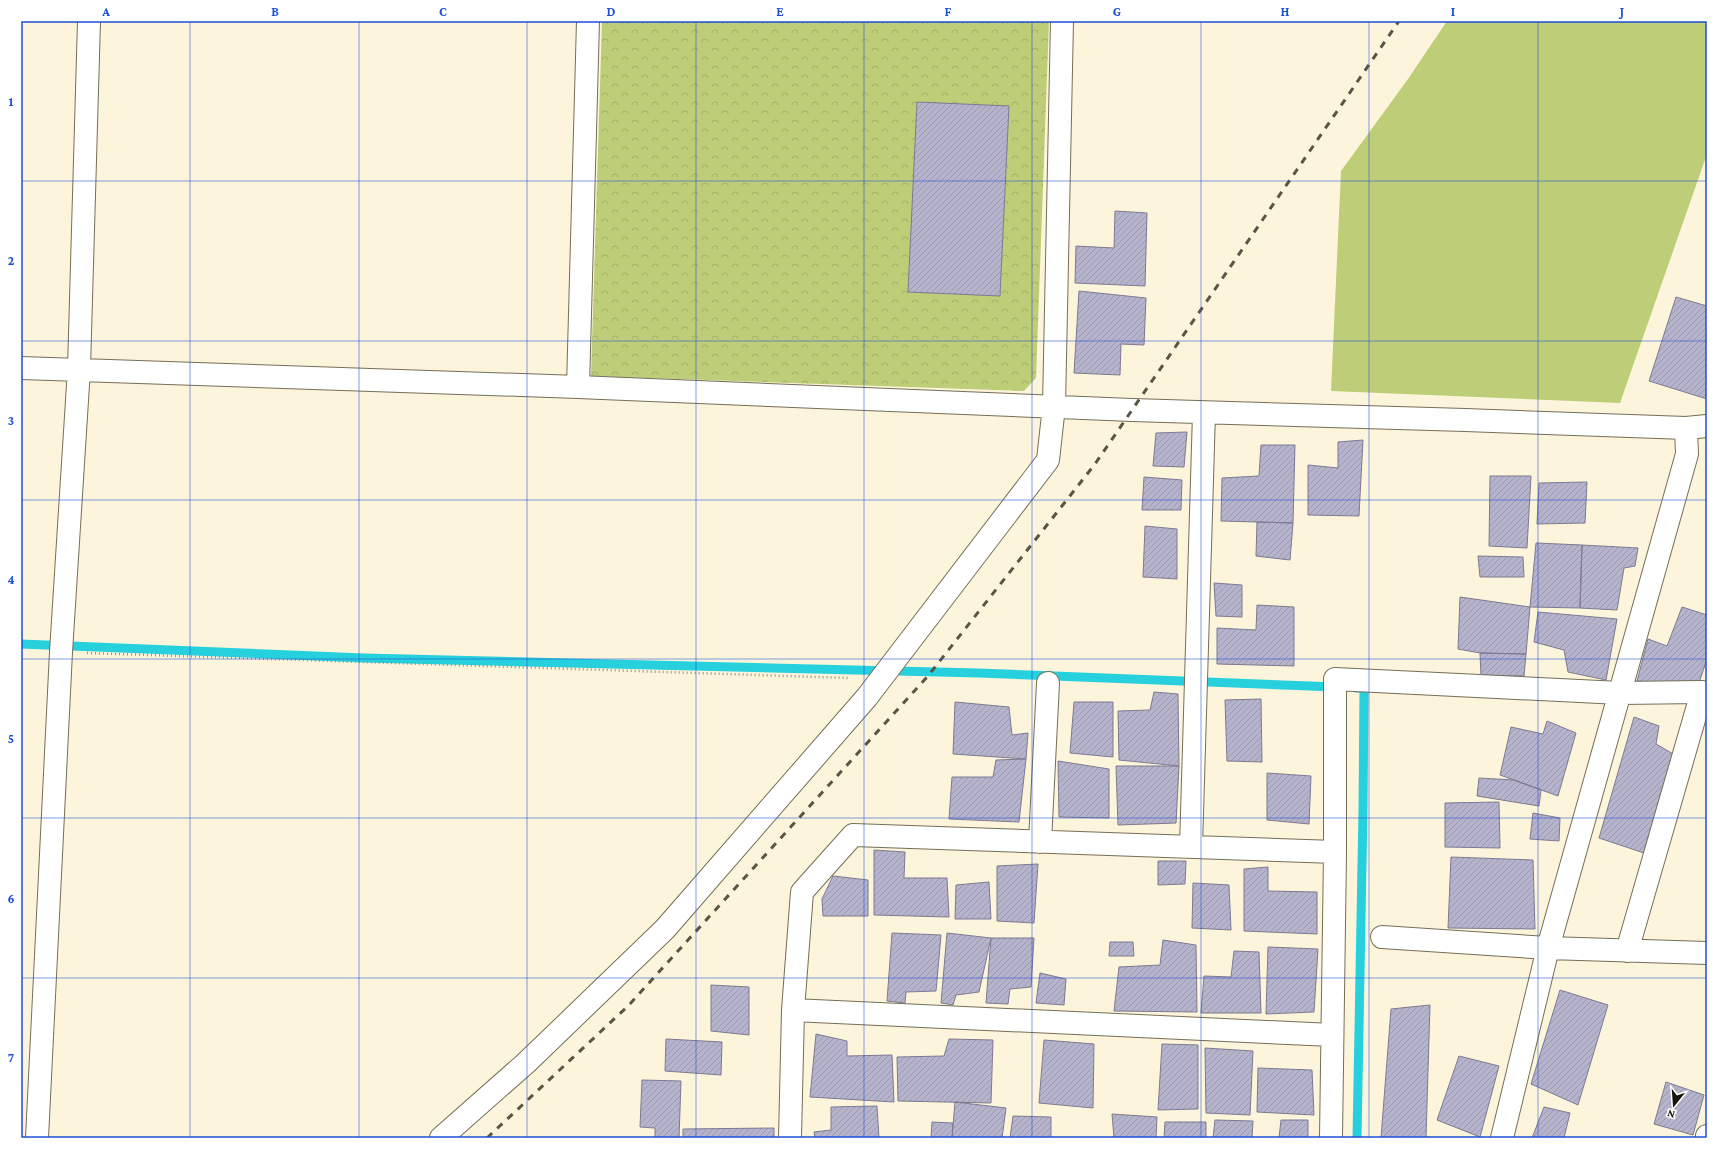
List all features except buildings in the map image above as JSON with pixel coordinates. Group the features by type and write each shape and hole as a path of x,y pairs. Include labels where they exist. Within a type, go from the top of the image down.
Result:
{"street":[{"path":"37,1138 61,652 79,369 89,21"},
{"path":"578,387 588,21"},
{"path":"442,1138 526,1063 665,929 867,697 1048,460 1054,406 1062,21"},
{"path":"21,368 578,387 1204,413 1686,428 1707,426"},
{"path":"1191,847 1204,413"},
{"path":"1502,1138 1548,948 1687,454 1686,428"},
{"path":"1331,1138 1335,852 1335,679 1620,693 1704,692 1627,951"},
{"path":"1040,842 1048,683"},
{"path":"790,1138 793,1010 802,892 853,835 1335,852"},
{"path":"1382,937 1548,948 1707,953"},
{"path":"793,1010 1332,1035"}],"path":[{"path":"61,652 880,679"}],"green space":[{"path":"602,21 1049,21 1036,378 1024,391 591,376"},
{"path":"1447,21 1707,21 1707,154 1620,403 1331,391 1341,171 1408,79"}],"waterway":[{"path":"21,644 364,658 979,673 1335,687"},
{"path":"1356,688 1364,688 1357,1138"}],"railway":[{"path":"487,1138 628,1006 928,676 1095,464 1399,21"}]}
